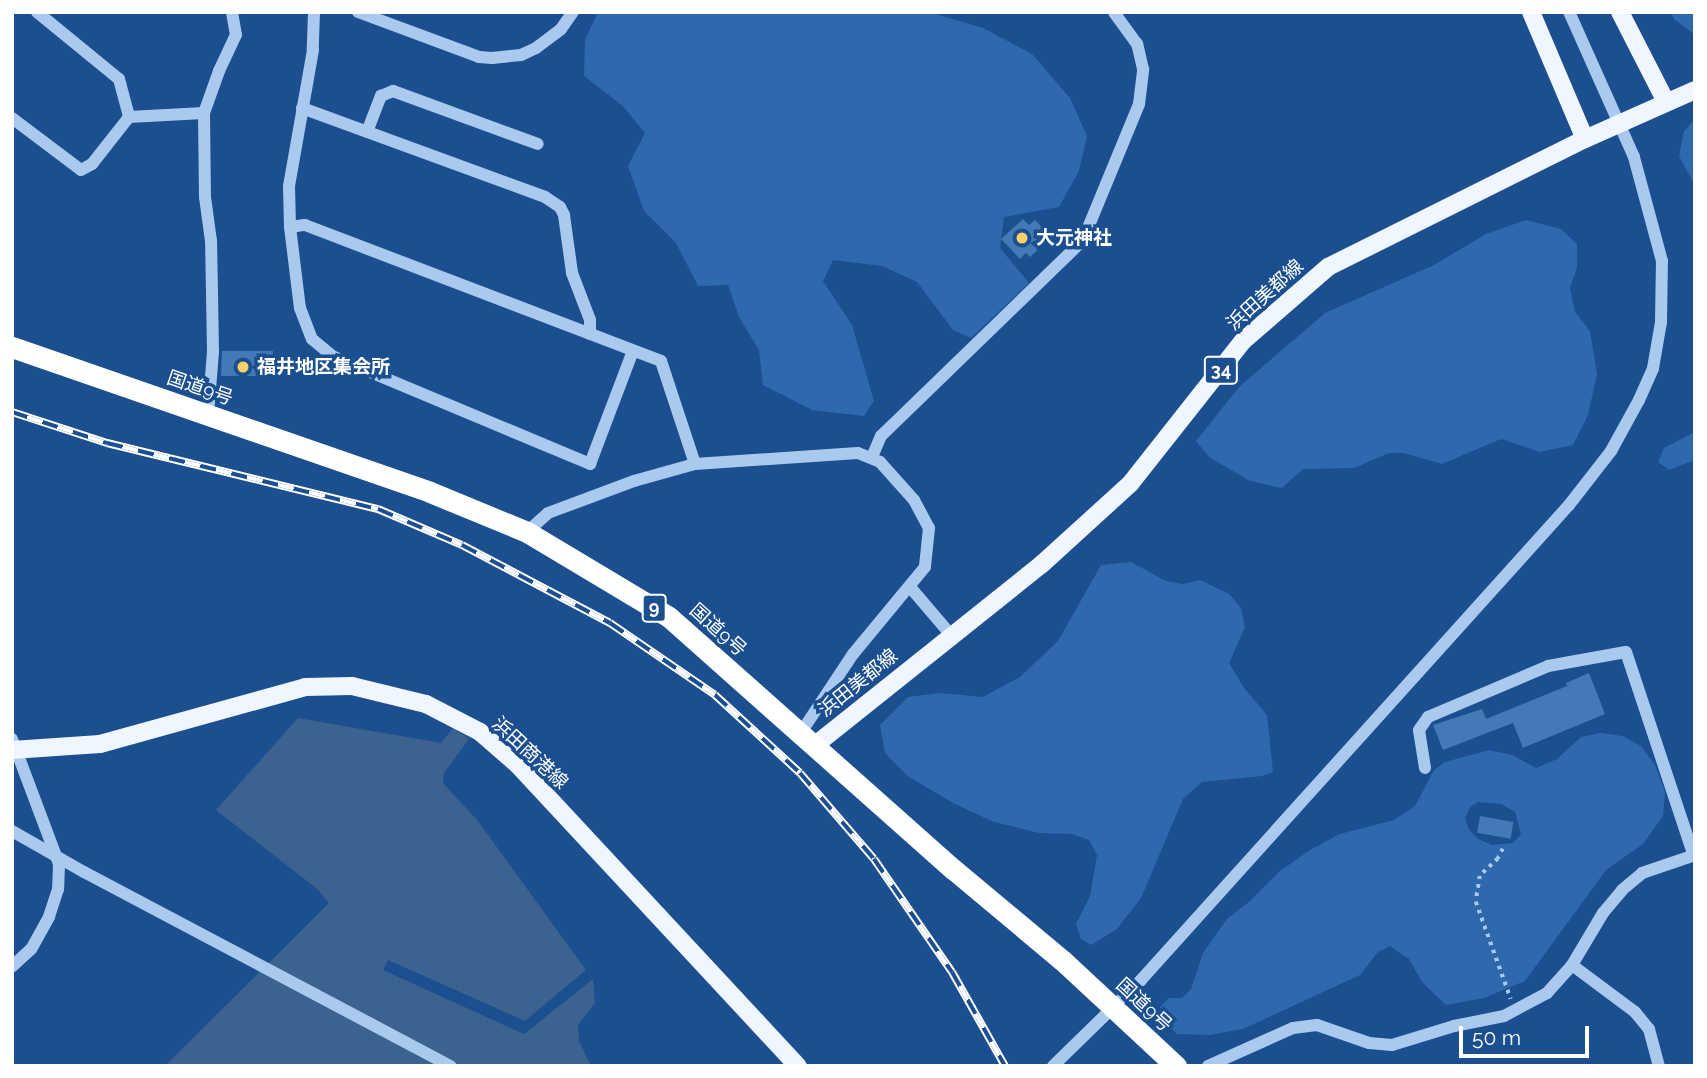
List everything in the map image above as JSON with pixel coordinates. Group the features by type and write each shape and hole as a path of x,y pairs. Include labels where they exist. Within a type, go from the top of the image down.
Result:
{"highway":[{"name":"国道9号","path":"12,347 430,492 527,532 669,617 1062,960 1176,1066"}],"main road":[{"path":"1531,12 1585,139"},
{"path":"1620,12 1666,102"},
{"name":"浜田美都線","path":"807,740 951,635 1042,564 1130,484 1243,341 1328,267 1585,139 1695,90"},
{"name":"浜田商港線","path":"14,747 100,744 305,687 352,686 426,704 480,732 518,765 798,1066"}],"street":[{"path":"37,12 119,79 129,117"},
{"path":"208,415 212,351 211,241 205,197 204,113 219,71 236,36 232,12"},
{"path":"314,12 313,50 289,186 290,227 300,308 312,340 332,356 590,464 633,351"},
{"path":"358,12 479,57 492,58 521,55 536,48 561,29 573,12"},
{"path":"872,457 881,436 1083,240 1099,208 1103,188 1139,104 1143,69 1136,44 1114,12"},
{"path":"1053,1066 1141,980 1569,505 1611,450 1639,400 1653,368 1661,322 1661,261 1634,158 1569,12"},
{"path":"367,132 381,96 393,91 538,144"},
{"path":"303,108 545,197 560,207 564,215 572,273 590,320 590,334"},
{"path":"12,118 76,169 81,170 92,164 129,117 204,113"},
{"path":"290,227 305,225 661,361 695,464"},
{"path":"527,532 548,513 634,481 695,464 858,453 872,457 896,476 914,500 929,528 925,567 853,654 807,740"},
{"path":"910,587 951,635"},
{"path":"1208,1066 1293,1028 1317,1025 1368,1043 1392,1045 1514,1011 1547,993 1572,965 1603,912 1622,890 1642,873 1694,855 1626,652 1548,666 1428,717 1419,730 1425,768"},
{"path":"12,967 31,949 49,917 58,889 59,864 14,747"},
{"path":"12,831 84,872 451,1066"},
{"path":"1572,965 1635,1012 1649,1029 1659,1066"}],"path":[{"path":"1503,849 1498,859 1480,876 1476,902 1514,1011"}],"shaded area":[{"path":"598,12 929,12 983,28 1032,54 1070,98 1087,136 1079,171 1059,207 1004,217 1000,248 1029,283 971,338 953,330 917,282 882,266 833,260 823,281 852,325 874,401 864,416 812,410 763,385 759,350 739,317 728,285 698,286 676,243 644,211 628,166 645,133 623,106 584,76 585,40"},
{"path":"1670,12 1695,12 1695,35 1674,19"},
{"path":"1695,119 1695,186 1679,156 1684,131"},
{"path":"1526,220 1561,229 1577,244 1577,268 1570,288 1575,312 1590,331 1597,374 1588,415 1573,445 1540,452 1501,439 1442,464 1404,453 1389,453 1354,468 1303,469 1282,488 1250,481 1209,457 1196,441 1240,386 1325,313 1434,265 1486,234"},
{"path":"1695,432 1695,460 1669,470 1658,462 1664,448"},
{"path":"1131,562 1166,581 1183,584 1200,580 1229,594 1241,608 1245,627 1229,663 1244,688 1267,715 1273,772 1262,776 1202,782 1183,799 1141,898 1117,929 1091,945 1081,939 1076,924 1090,896 1097,855 1089,840 1072,834 1039,833 994,822 955,804 909,777 885,753 880,725 908,697 940,693 983,697 1020,677 1058,641 1101,565"},
{"path":"298,718 441,743 453,728 469,739 444,773 443,783 478,821 586,970 525,1021 388,960 383,970 524,1034 593,979 595,1003 578,1025 579,1041 591,1066 165,1066 329,903 316,888 216,810"},
{"path":"1600,733 1623,736 1641,746 1655,765 1665,792 1663,816 1643,844 1606,870 1525,981 1484,998 1446,1005 1422,982 1409,959 1390,946 1378,952 1360,975 1243,1029 1209,1035 1177,1034 1167,1024 1160,1007 1169,998 1182,998 1191,989 1203,953 1227,919 1280,871 1310,850 1340,834 1394,820 1415,806 1434,770 1445,762 1489,750 1512,755 1536,768 1557,759 1581,737","holes":["1478,802 1501,804 1515,812 1521,834 1513,843 1492,845 1478,839 1469,830 1465,818 1470,807"]}],"building":[{"name":"大元神社","path":"1023,219 1029,225 1035,220 1046,231 1037,243 1041,247 1030,257 1026,253 1020,259 1001,239"},
{"name":"福井地区集会所","path":"222,351 273,351 272,364 263,364 263,376 221,376"},
{"path":"1589,673 1605,714 1523,748 1513,723 1443,750 1433,725 1482,709 1486,719 1567,686 1566,683"},
{"path":"1480,816 1513,822 1511,839 1477,833"}],"railway":[{"path":"12,412 107,443 378,509 462,545 610,623 715,695 800,773 874,859 952,972 1005,1066"}],"place":[{"name":"大元神社","path":"1022,238"},
{"name":"福井地区集会所","path":"243,367"}]}
